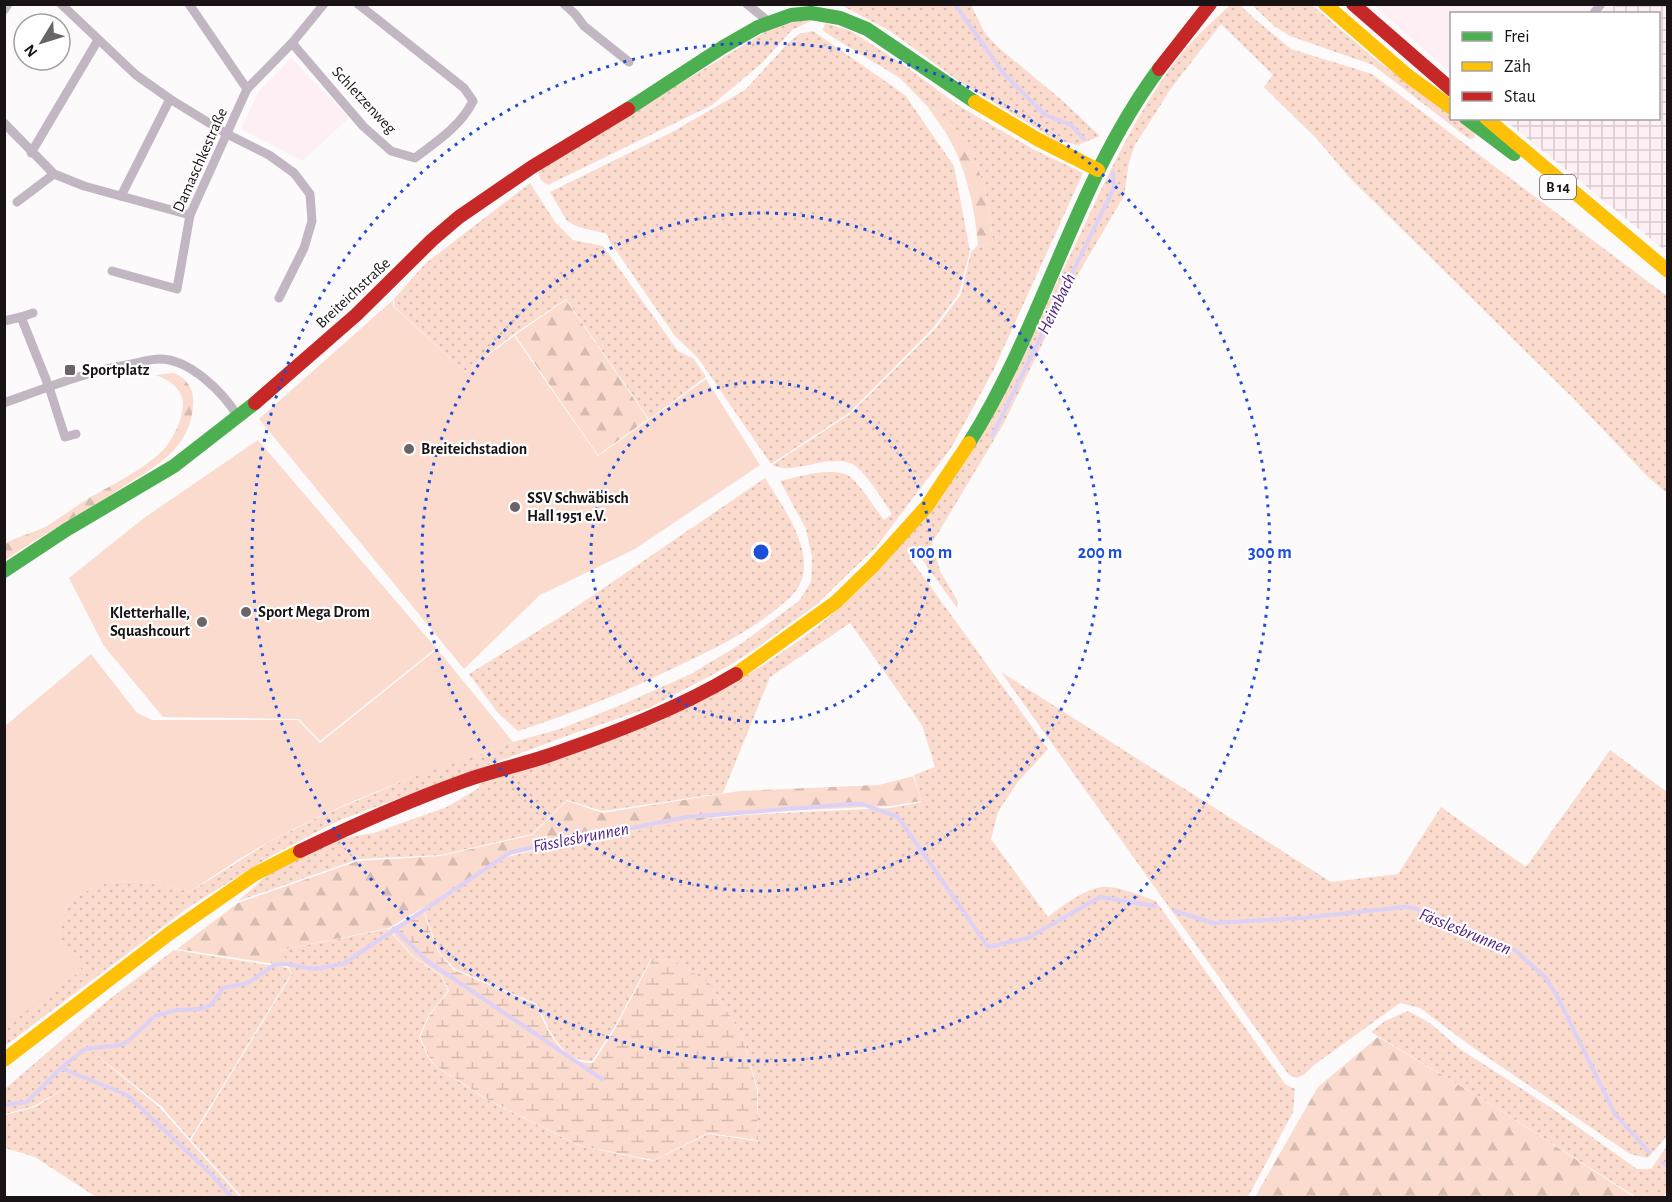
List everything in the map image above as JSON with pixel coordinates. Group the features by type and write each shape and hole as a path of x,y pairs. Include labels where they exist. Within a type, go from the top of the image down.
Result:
{"main road":[{"path":"4,1060 170,933 255,874 378,814 466,780 546,756 609,733 680,703 751,665 837,602 927,506 971,441 1009,370 1098,170 1127,114 1159,65 1210,4"},
{"path":"1325,4 1407,75 1450,107"},
{"path":"1353,4 1450,88"},
{"name":"Breiteichstraße","path":"4,571 64,531 174,467 238,417 357,314 459,216 526,171 769,21 794,14 814,13 837,16 852,21 1001,118 1069,157 1098,170"},
{"name":"B 14","path":"1469,120 1650,256"},
{"name":"B 14","path":"1488,120 1668,271"}],"street":[{"path":"4,10 8,4"},
{"path":"61,4 136,75 227,134 269,155 294,173 310,194 312,221 304,249 279,298"},
{"path":"189,4 247,89"},
{"name":"Schletzenweg","path":"292,43 363,126 391,151 415,158 448,132 469,109 473,101 464,88 358,4"},
{"path":"564,4 584,26 629,62"},
{"path":"747,4 769,21"},
{"name":"Damaschkestraße","path":"112,272 177,290 190,215 247,89 292,43 319,6"},
{"path":"31,153 98,40"},
{"path":"121,196 170,99"},
{"path":"4,123 54,174 84,186 190,215"},
{"path":"17,201 54,174"},
{"path":"4,321 33,313"},
{"path":"21,317 49,387 61,439 76,434"},
{"path":"4,403 106,368 161,359 186,367 212,384 231,405 238,417"}],"shaded area":[{"path":"1374,5 1667,5 1667,252 1505,120 1660,120 1660,12 1450,12 1450,72"},
{"path":"1615,5 1667,5 1667,252 1507,122 1508,120 1660,120 1660,12 1608,12"},
{"path":"291,58 349,118 302,161 241,129 259,91"}],"green space":[{"path":"841,5 971,5 985,33 999,48 1064,102 1100,136 1078,145 1056,140 960,82 890,31"},
{"path":"1230,5 1240,5 1291,49 1372,74 1667,296 1667,493 1647,476 1574,399 1349,177 1317,139 1264,87 1273,75 1221,24 1172,87 1135,145 1129,162 1124,196 1067,293 1003,425 932,543 940,571 958,602 957,608 919,555 912,561 1048,749 1017,783 998,812 991,839 1048,917 1080,895 1101,887 1121,889 1156,901 1285,1084 1295,1089 1293,1112 1248,1197 242,1197 191,1140 292,974 281,950 388,929 412,956 441,976 448,991 428,1016 419,1037 428,1057 435,1066 486,1099 580,1146 653,1161 708,1134 758,1141 758,1090 741,1033 709,983 673,960 651,959 614,1028 592,1061 581,1060 564,1050 557,1042 537,1004 455,969 439,952 424,911 507,857 553,846 684,822 743,815 890,808 922,802 914,775 935,767 922,725 850,623 770,677 723,793 603,811 567,800 532,834 441,855 359,859 238,901 271,872 333,840 374,833 447,807 479,788 479,784 600,744 671,715 745,676 818,627 839,609 901,545 964,463 1001,399 1110,171 1140,115 1181,54"},
{"path":"1252,5 1312,5 1375,59 1450,115 1450,120 1458,120 1467,126 1474,132 1475,138 1469,139 1373,65 1290,36 1274,26"},
{"path":"815,19 792,30 762,63 712,105 548,185 541,180 538,173 542,167 772,28 794,20"},
{"path":"825,23 851,31 904,65 959,106 1033,149 1083,173 994,369 951,448 876,547 817,604 758,647 727,667 649,708 340,820 269,857 189,907 5,1046 4,1027 81,970 58,937 66,909 77,897 94,887 107,883 135,881 190,892 271,841 321,816 420,774 513,742 560,729 691,674 742,643 799,601 811,582 812,557 806,529 780,481 829,472 845,474 861,488 884,520 892,514 867,478 850,463 833,461 788,468 772,465 850,414 936,328 961,294 971,252 978,245 993,244 989,205 977,164 943,111 927,106 900,78 829,35 823,30"},
{"path":"813,31 905,95 954,166 970,251 959,293 934,327 849,413 771,464 698,358 675,336 610,242 607,234 579,227 567,221 550,192 674,131 745,90 788,43 799,34"},
{"path":"927,106 943,111 962,137 977,164 989,205 993,244 978,245 972,202 959,159 946,133"},
{"path":"530,183 555,222 573,240 603,246 678,351 694,359 706,377 649,419 566,299 514,334 465,372 394,306 394,299 426,263"},
{"name":"SSV Schwäbisch Hall 1951 e.V.","path":"393,300 393,306 465,372 514,336 598,456 706,379 760,465 635,549 540,595 464,669 259,419"},
{"path":"566,300 648,419 598,455 515,335"},
{"path":"174,373 187,382 192,391 193,401 189,426 174,450 149,470 5,560 5,544 47,526 89,498 140,469 165,448 179,423 183,400 175,386 155,375"},
{"name":"Sport Mega Drom","path":"258,440 436,648 320,741 299,719 163,717 104,646 69,578 144,518"},
{"path":"765,478 795,530 804,559 799,586 788,600 745,631 720,645 642,683 581,709 518,731 498,713 469,674 573,609"},
{"path":"437,649 513,742 421,775 330,812 261,847 190,892 135,881 107,883 94,887 68,905 58,937 82,970 5,1027 5,726 91,654 137,713 152,720 298,720 320,743"},
{"path":"1001,672 1331,882 1398,874 1441,807 1526,867 1610,750 1667,792 1667,1136 1648,1158 1630,1154 1468,1044 1420,1008 1400,1003 1314,1065 1305,1074 1297,1078 1289,1075"},
{"path":"913,776 922,801 891,806 742,813 553,845 507,856 424,910 424,907 389,928 281,950 289,966 177,949 238,903 358,861 441,856 532,835 567,801 603,813 739,791 879,785"},
{"path":"423,911 438,952 454,970 536,1005 557,1044 572,1058 582,1062 593,1063 615,1029 652,959 673,960 709,983 741,1033 757,1090 758,1140 708,1133 654,1160 581,1146 487,1099 436,1066 420,1037 429,1016 449,991 442,976 413,956 389,929"},
{"path":"174,950 288,968 291,974 190,1139 161,1106 80,1042 159,1107 240,1197 96,1197 35,1157 5,1148 5,1115 35,1107 72,1084 34,1106 5,1114 5,1089 107,1001"},
{"path":"1408,1011 1430,1023 1460,1049 1550,1107 1637,1169 1651,1169 1667,1146 1667,1191 1663,1197 1636,1197 1484,1100 1371,1032 1385,1021"},
{"path":"1378,1037 1484,1100 1634,1197 1255,1197 1318,1087"}],"waterway":[{"name":"Heimbach","path":"955,4 1003,73 1045,115 1071,125 1084,139"},
{"name":"Heimbach","path":"992,436 1114,188 1113,172"},
{"name":"Fässlesbrunnen","path":"4,1105 27,1102 61,1068 85,1049 120,1045 127,1042 155,1016 177,1010 200,1009 211,1005 223,988 248,983 274,965 287,964 314,969 343,964 511,852 687,817 852,804 862,804 898,817 988,947 1028,938 1100,897 1155,906"},
{"name":"Fässlesbrunnen","path":"1175,911 1213,923 1414,908 1515,950 1546,978 1615,1114 1649,1152"},
{"path":"394,928 426,960 602,1079"},
{"path":"61,1068 127,1095 212,1175 232,1198"},
{"name":"Fässlesbrunnen","path":"1663,1163 1668,1166"}],"traffic: fast":[{"path":"628,109 758,27 791,15 811,13 840,18 867,29 975,102"},
{"path":"969,443 1019,350 1104,158 1159,69"},
{"path":"1469,120 1514,154"},
{"path":"4,571 66,530 174,466 255,403"}],"traffic: slow":[{"path":"1325,4 1407,75 1450,107"},
{"path":"975,102 1037,139 1098,170"},
{"path":"1488,120 1668,271"},
{"path":"736,674 836,602 873,566 927,506 969,443"},
{"path":"4,1060 170,933 255,874 300,851"}],"traffic: jam":[{"path":"1159,69 1210,4"},
{"path":"1353,4 1450,88"},
{"path":"255,403 356,315 432,240 459,217 532,167 628,109"},
{"path":"300,851 443,789 547,756 644,720 736,674"}],"place":[{"name":"Sportplatz","path":"70,370"},
{"name":"Breiteichstadion","path":"409,449"},
{"name":"SSV Schwäbisch Hall 1951 e.V.","path":"515,507"},
{"name":"Sport Mega Drom","path":"246,612"},
{"name":"Kletterhalle, Squashcourt","path":"202,622"}]}
